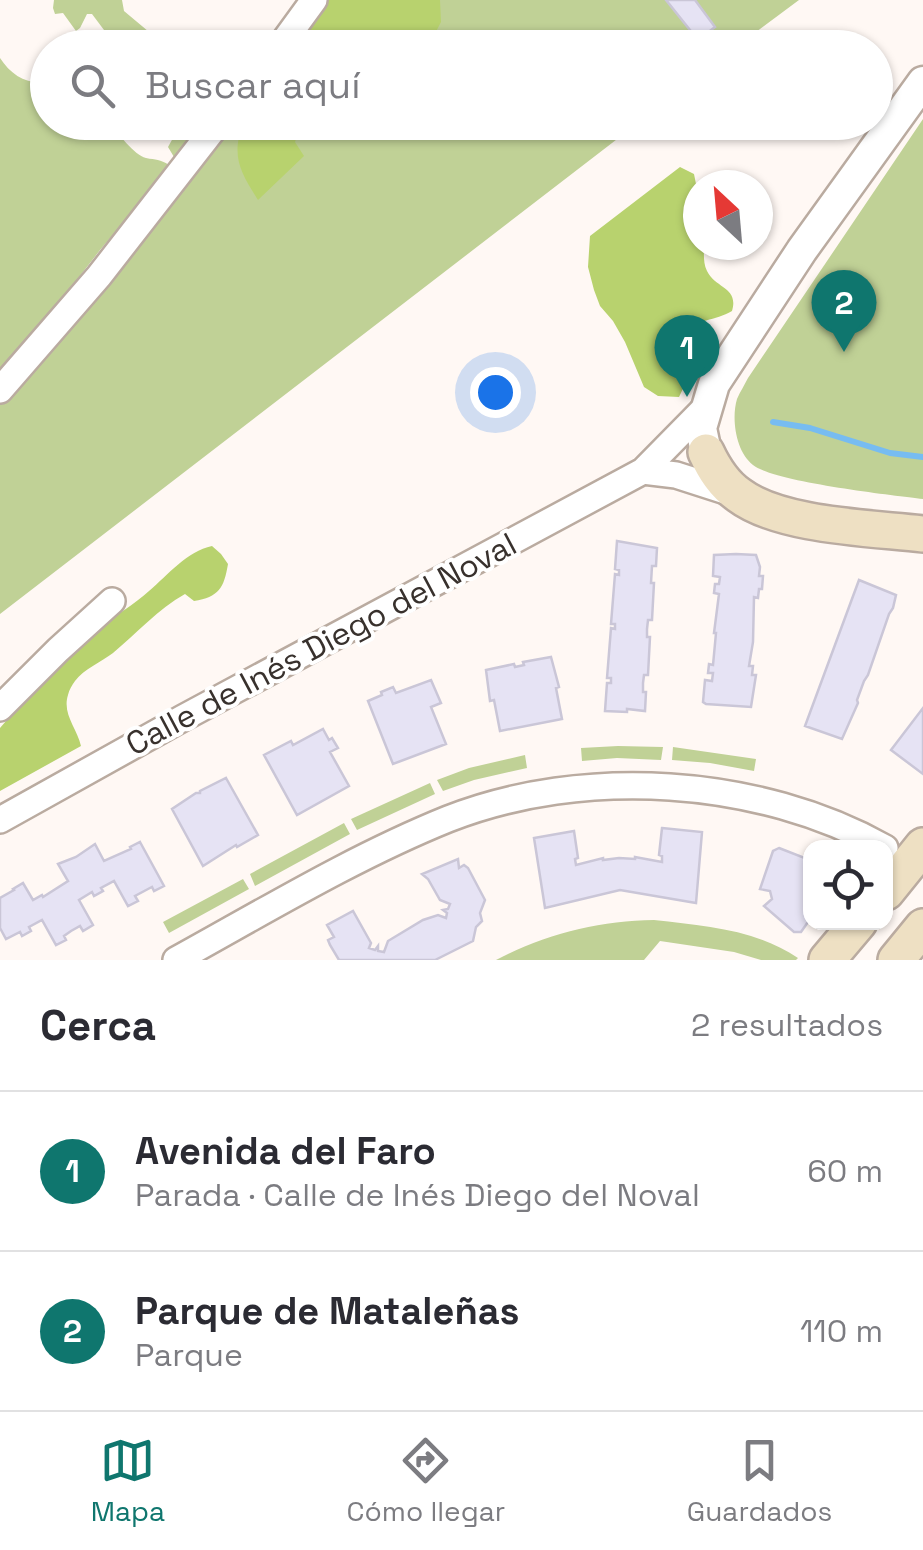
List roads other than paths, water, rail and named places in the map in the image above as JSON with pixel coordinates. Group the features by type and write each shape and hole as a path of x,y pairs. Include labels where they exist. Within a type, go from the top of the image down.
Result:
{"main road":[{"path":"706,452 717,473 737,495 766,510 811,520 923,534"},
{"path":"893,881 908,858"},
{"path":"896,960 923,927"},
{"path":"826,960 852,930"}],"street":[{"path":"292,30 314,0"},
{"path":"893,124 923,82"},
{"path":"0,390 99,276 205,140"},
{"path":"706,452 701,428 714,384 783,278 882,140"},
{"name":"Calle de Inés Diego del Noval","path":"0,820 182,718 657,467 706,407"},
{"name":"Calle de Inés Diego del Noval","path":"657,467 696,464 706,452"},
{"path":"657,467 737,495"},
{"path":"0,708 112,601"},
{"path":"176,960 424,830 484,808 554,792 616,786 667,786 715,792 802,812 908,858"}],"waterway":[{"path":"773,422 810,428 890,453 923,457"}],"place":[{"name":"Parque de Mataleñas","path":"844,352"},
{"name":"Avenida del Faro","path":"687,397"}]}
